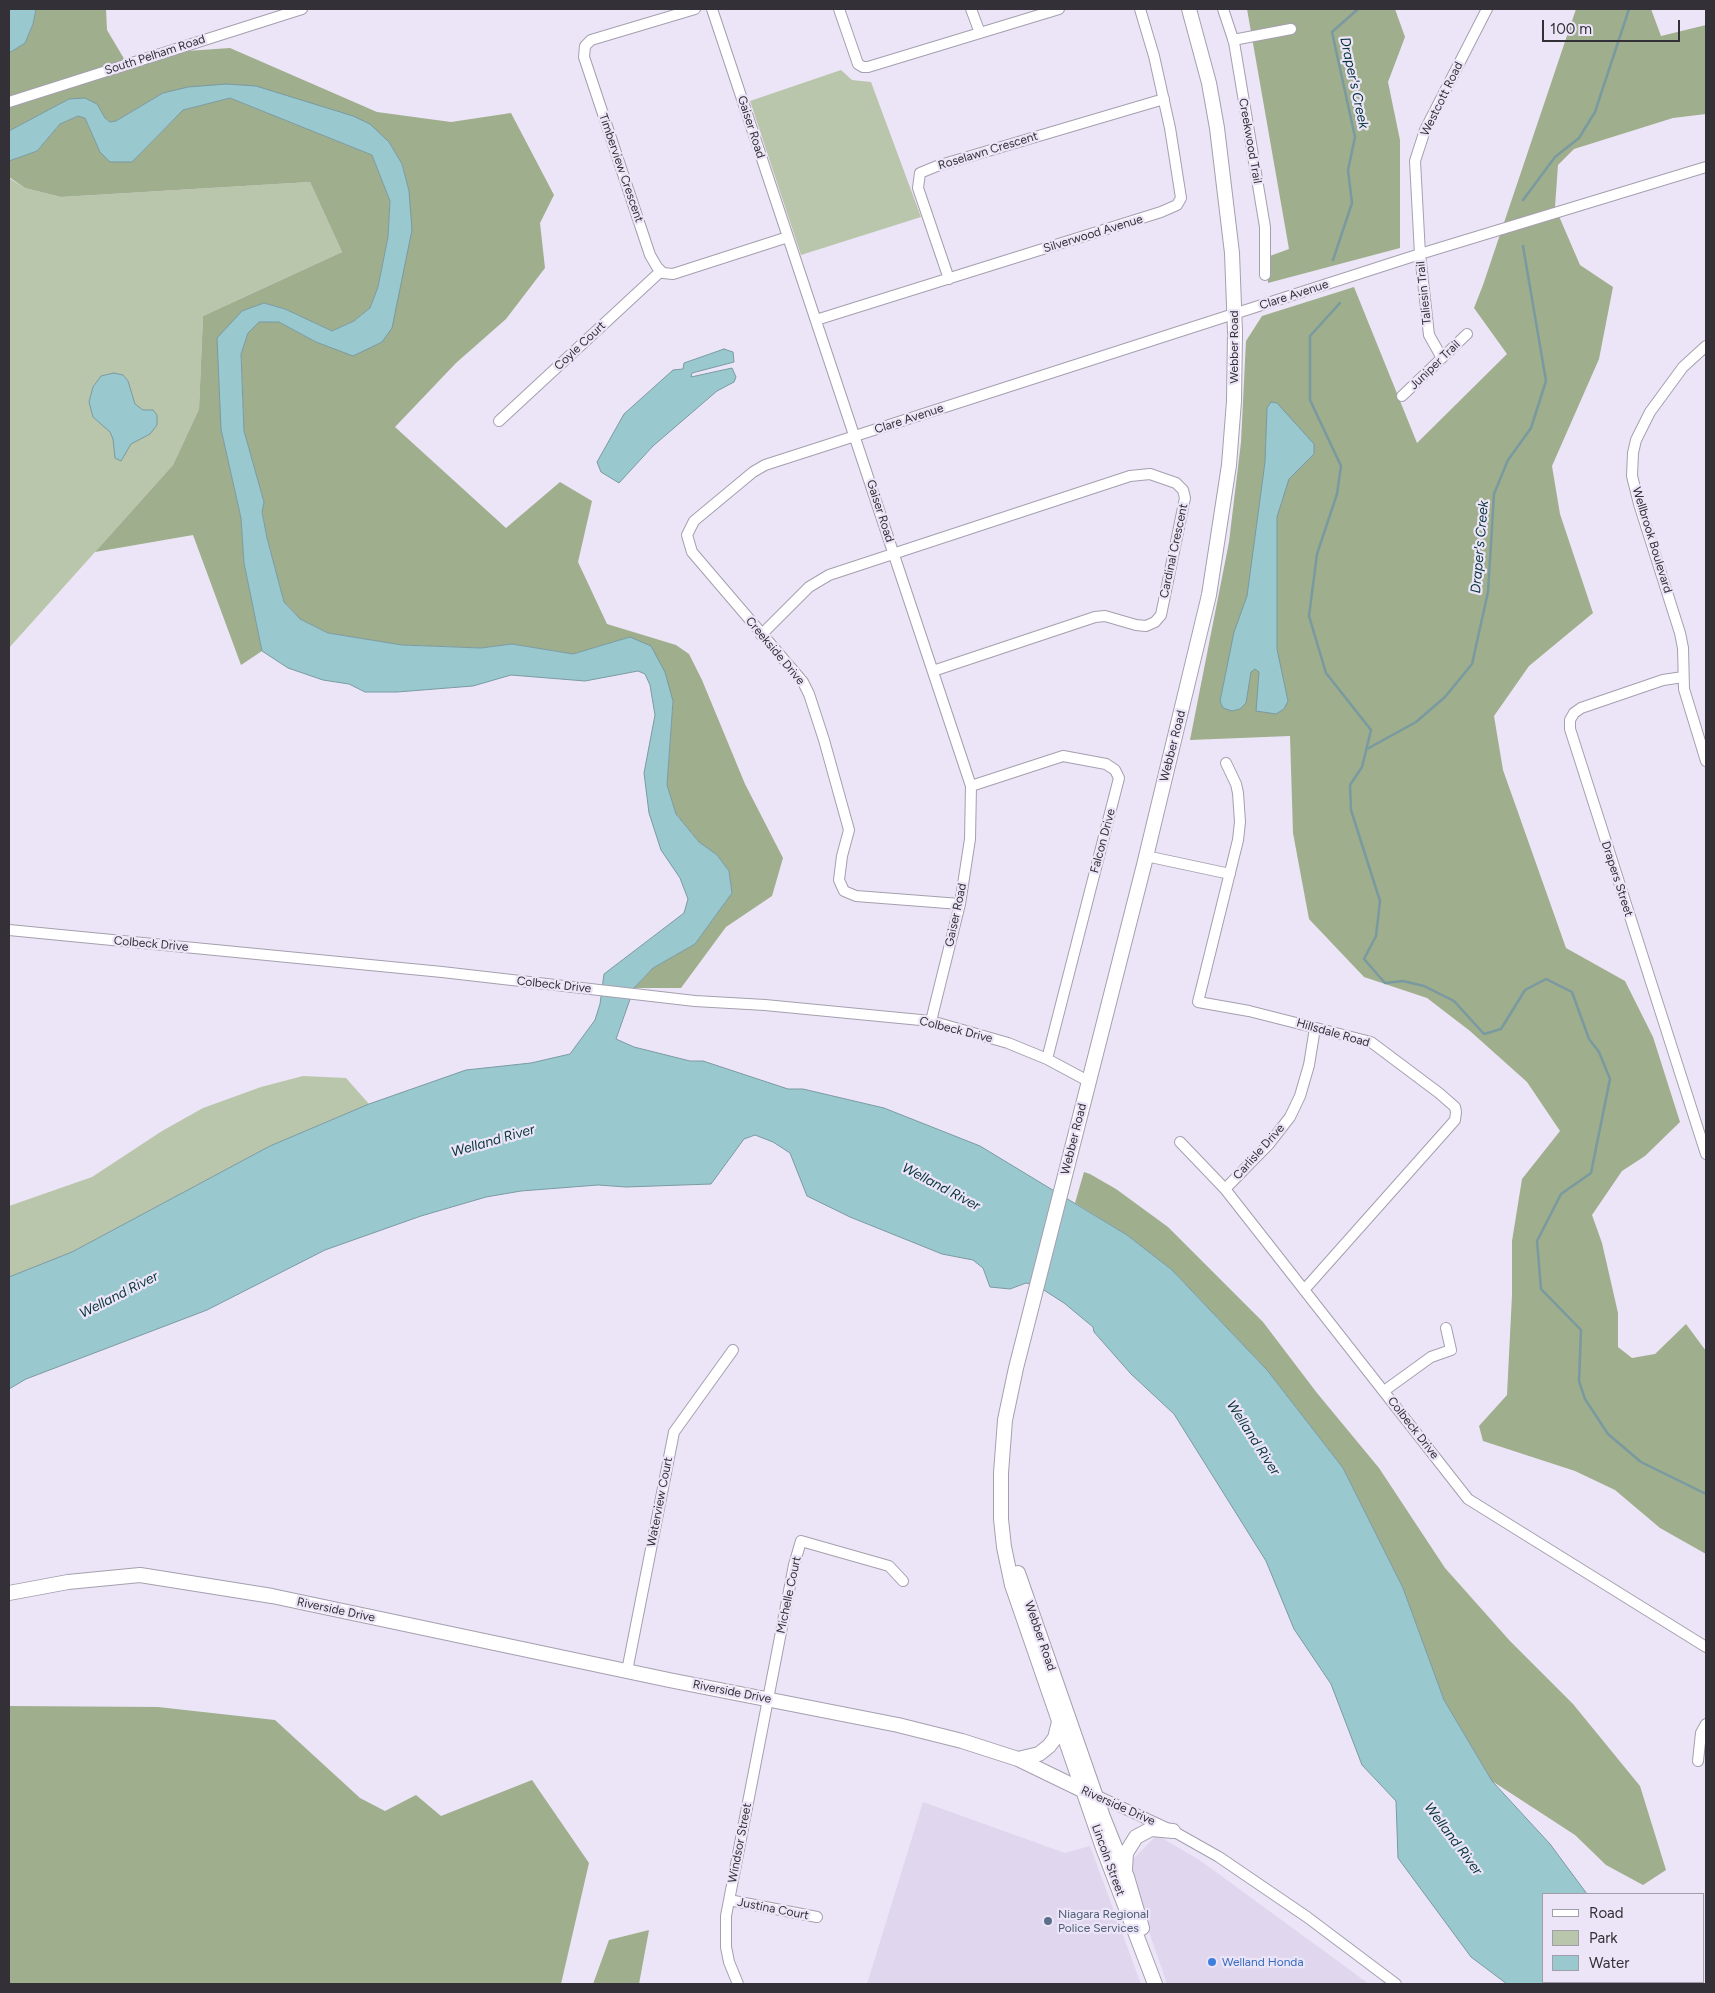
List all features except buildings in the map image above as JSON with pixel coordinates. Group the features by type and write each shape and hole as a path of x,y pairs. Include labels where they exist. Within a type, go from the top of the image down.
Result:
{"main road":[{"name":"Webber Road","path":"1089,1793 1058,1717 1009,1571 1001,1519 1001,1473 1005,1420 1061,1188 1194,661 1216,563 1230,465 1234,401 1235,314 1232,252 1218,137 1209,83 1190,9"},
{"name":"Webber Road","path":"1001,1473 1007,1525 1019,1574 1089,1793"},
{"name":"Riverside Drive","path":"9,1593 68,1582 140,1575 272,1596 768,1700 898,1725 962,1741 1018,1759 1089,1793"},
{"path":"1018,1759 1039,1754 1049,1746 1058,1733 1058,1717"},
{"name":"Lincoln Street","path":"1089,1793 1127,1877 1156,1984"},
{"name":"Lincoln Street","path":"1089,1793 1103,1848 1156,1984"},
{"path":"1127,1877 1125,1859 1129,1846 1136,1837 1152,1829 1173,1831"}],"street":[{"name":"South Pelham Road","path":"9,102 302,9"},
{"name":"Timberview Crescent","path":"661,271 650,255 584,57 585,46 591,40 694,9"},
{"name":"Gaiser Road","path":"712,9 972,786 970,840 960,904 931,1021"},
{"path":"839,9 855,57 858,64 863,67 875,66 1059,9"},
{"path":"971,9 980,33"},
{"name":"Silverwood Avenue","path":"816,320 1170,209 1177,205 1181,198 1170,128 1140,9"},
{"name":"Creekwood Trail","path":"1223,9 1233,40 1265,227 1265,275"},
{"name":"Westcott Road","path":"1420,254 1414,161 1425,130 1487,9"},
{"path":"1233,40 1291,29"},
{"name":"Roselawn Crescent","path":"949,279 918,188 920,173 937,166 1164,99"},
{"name":"Clare Avenue","path":"855,436 1420,254 1706,166"},
{"path":"661,271 674,274 788,237"},
{"name":"Taliesin Trail","path":"1420,254 1429,335 1442,358"},
{"name":"Coyle Court","path":"499,421 661,271"},
{"name":"Juniper Trail","path":"1402,396 1467,334"},
{"name":"Wellbrook Boulevard","path":"1706,346 1684,367 1650,412 1641,429 1633,453 1632,476 1682,640 1683,677 1687,702 1706,757"},
{"name":"Creekside Drive","path":"855,436 765,465 753,472 694,520 687,535 688,544 692,552 803,682 812,703 849,830 842,856 839,880 844,891 856,896 960,904"},
{"name":"Cardinal Crescent","path":"761,634 809,587 829,576 1130,476 1150,474 1176,483 1183,490 1186,498 1184,508 1161,615 1155,622 1146,626 1105,616 1095,617 933,671"},
{"name":"Drapers Street","path":"1683,677 1663,680 1581,708 1574,713 1570,720 1570,729 1706,1150"},
{"name":"Falcon Drive","path":"972,786 1063,756 1106,764 1115,770 1120,778 1047,1058"},
{"name":"Hillsdale Road","path":"1226,763 1236,784 1240,807 1238,840 1198,1002 1249,1011 1371,1042 1439,1093 1454,1107 1456,1112 1455,1120 1304,1290"},
{"path":"1146,856 1230,874"},
{"name":"Colbeck Drive","path":"9,930 424,970 695,1001 765,1005 931,1021 1000,1040 1047,1058 1088,1081"},
{"name":"Carlisle Drive","path":"1225,1189 1269,1144 1290,1117 1300,1096 1309,1065 1315,1028"},
{"name":"Colbeck Drive","path":"1180,1142 1225,1189 1468,1499 1706,1646"},
{"path":"1384,1391 1431,1357 1451,1350 1446,1328"},
{"name":"Waterview Court","path":"628,1671 674,1432 733,1350"},
{"name":"Michelle Court","path":"768,1700 794,1565 801,1541 889,1566 903,1581"},
{"name":"Windsor Street","path":"738,1984 729,1962 724,1931 768,1700"},
{"path":"1698,1761 1701,1733 1706,1724"},
{"name":"Riverside Drive","path":"1089,1793 1173,1831 1219,1856 1248,1875 1396,1984"},
{"name":"Justina Court","path":"729,1900 816,1917"}],"shaded area":[{"path":"36,9 106,9 107,30 126,62 158,53 230,48 377,112 451,122 511,113 554,195 540,223 545,268 506,319 456,363 395,427 506,528 560,482 592,501 578,562 607,624 676,645 689,654 702,680 745,784 783,858 772,896 726,927 681,988 634,988 653,968 695,944 732,893 729,871 717,855 699,842 676,814 667,785 673,701 630,637 573,654 512,644 481,648 402,645 328,633 300,619 284,602 267,538 262,511 264,502 244,431 241,354 248,333 259,322 279,322 316,342 353,355 382,342 409,191 402,164 389,142 256,87 163,93 116,121 110,122 105,118 97,104 69,99 9,131 9,53 25,43 33,24"},
{"path":"1247,9 1395,9 1405,37 1388,82 1400,140 1400,248 1268,283 1267,257 1289,249"},
{"path":"1576,9 1651,9 1661,36 1706,25 1706,114 1673,118 1574,149 1558,165 1555,207 1580,265 1613,287 1599,359 1552,466 1560,514 1593,613 1529,666 1494,716 1503,770 1566,948 1625,981 1653,1037 1680,1122 1645,1156 1622,1171 1592,1215 1602,1243 1618,1313 1618,1347 1632,1358 1655,1354 1686,1324 1706,1351 1706,1554 1660,1528 1615,1490 1575,1471 1483,1441 1479,1426 1507,1395 1512,1295 1512,1241 1522,1179 1560,1131 1527,1082 1470,1031 1427,998 1364,977 1309,919 1293,833 1290,736 1190,740 1229,542 1241,442 1246,341 1262,316 1354,287 1417,443 1507,354 1474,308"},
{"path":"230,98 372,155 390,201 388,237 378,287 370,308 354,321 332,331 285,309 264,303 242,311 221,429 241,518 244,563 262,651 241,665 193,535 95,552 173,465 199,409 203,316 342,252 310,182 61,197 25,188 9,177 9,161 37,151 60,124 78,116 85,118 100,152 132,162 183,110"},
{"path":"1084,1172 1116,1189 1168,1227 1263,1322 1317,1393 1379,1468 1445,1568 1510,1641 1573,1704 1640,1786 1666,1870 1643,1885 1606,1865 1575,1835 1492,1781 1444,1700 1403,1588 1343,1468 1267,1370 1172,1270 1127,1235 1075,1203"},
{"path":"9,1706 158,1707 275,1720 360,1798 385,1811 416,1795 441,1816 532,1780 589,1863 561,1984 9,1984"},
{"path":"923,1802 1065,1853 1090,1846 1141,1984 867,1984"},
{"path":"1157,1835 1201,1861 1369,1984 1167,1984 1146,1923 1130,1862"},
{"path":"649,1930 639,1984 593,1984 609,1940"}],"green space":[{"path":"841,70 852,80 871,82 921,217 801,255 750,101"},
{"path":"9,178 25,188 61,197 310,182 342,252 203,316 199,409 173,465 9,648"},
{"path":"303,1076 346,1078 369,1104 270,1146 72,1252 9,1277 9,1206 92,1177 162,1131 203,1108 261,1087"}],"water":[{"path":"9,9 36,9 33,24 25,43 9,53"},
{"name":"Welland River","path":"226,84 256,86 353,116 370,124 389,142 402,164 409,191 412,230 392,328 382,342 353,356 316,342 279,322 259,322 248,333 241,354 244,431 264,502 262,512 267,538 284,602 300,619 328,633 402,645 481,648 512,644 573,654 630,637 651,646 665,672 673,701 667,785 676,814 699,842 717,855 729,871 732,893 695,944 653,968 634,988 616,1039 634,1047 690,1061 703,1061 788,1089 803,1089 884,1108 980,1146 1127,1235 1172,1270 1267,1370 1343,1468 1403,1588 1444,1700 1492,1781 1550,1844 1586,1893 1542,1893 1542,1983 1691,1984 1507,1984 1471,1957 1398,1858 1396,1801 1362,1765 1331,1684 1294,1629 1266,1561 1174,1414 1131,1374 1094,1332 1093,1327 1064,1303 1036,1285 1026,1283 1010,1289 990,1287 983,1268 973,1260 942,1254 850,1217 807,1196 790,1153 773,1142 755,1135 744,1139 711,1184 626,1187 598,1185 521,1191 486,1197 421,1216 325,1250 207,1310 26,1379 9,1389 9,1277 72,1252 270,1146 369,1104 466,1070 531,1063 570,1054 595,1020 600,1004 604,974 684,913 688,899 680,878 661,850 649,813 644,773 655,715 650,685 645,674 638,671 585,681 511,675 473,686 397,692 365,692 349,684 323,680 288,668 262,651 244,563 241,518 221,429 217,338 242,311 264,303 285,309 332,331 354,321 370,308 378,287 388,237 390,201 372,155 230,98 183,110 132,162 110,162 100,152 85,118 78,116 60,124 37,151 9,161 9,131 69,99 85,98 97,104 105,118 110,122 116,121 163,93 188,87"},
{"path":"724,349 733,352 734,362 692,373 691,377 732,368 736,377 734,382 717,391 653,446 619,483 601,472 597,462 624,414 673,370 683,369 684,363"},
{"path":"114,373 123,375 128,381 135,404 143,410 153,410 157,415 157,425 150,434 131,444 121,461 115,458 113,439 110,432 93,417 89,402 93,387 101,376"},
{"path":"1271,402 1277,403 1314,444 1314,454 1289,479 1277,517 1277,649 1288,701 1284,709 1276,714 1256,711 1259,672 1255,669 1251,672 1246,703 1240,709 1232,711 1223,708 1220,701 1234,632 1247,596 1265,462 1267,408"}],"waterway":[{"name":"Draper's Creek","path":"1333,260 1352,203 1348,170 1355,137 1332,32 1358,9"},
{"name":"Draper's Creek","path":"1523,200 1555,157 1579,138 1595,112 1629,9"},
{"name":"Draper's Creek","path":"1367,749 1416,722 1445,697 1472,664 1488,592 1494,494 1508,460 1531,428 1546,381 1523,246"},
{"name":"Draper's Creek","path":"1340,303 1310,336 1310,400 1341,466 1337,494 1317,554 1309,616 1326,673 1371,730 1362,767 1350,785 1351,810 1380,901 1376,936 1364,959 1385,983 1403,981 1424,986 1454,1001 1484,1034 1501,1029 1525,990 1546,979 1572,992 1589,1039 1599,1052 1610,1079 1591,1173 1561,1194 1537,1241 1541,1289 1581,1330 1579,1381 1585,1399 1608,1434 1641,1462 1706,1494"}],"place":[{"name":"Niagara Regional Police Services","path":"1048,1921"},
{"name":"Welland Honda","path":"1212,1962"}]}
